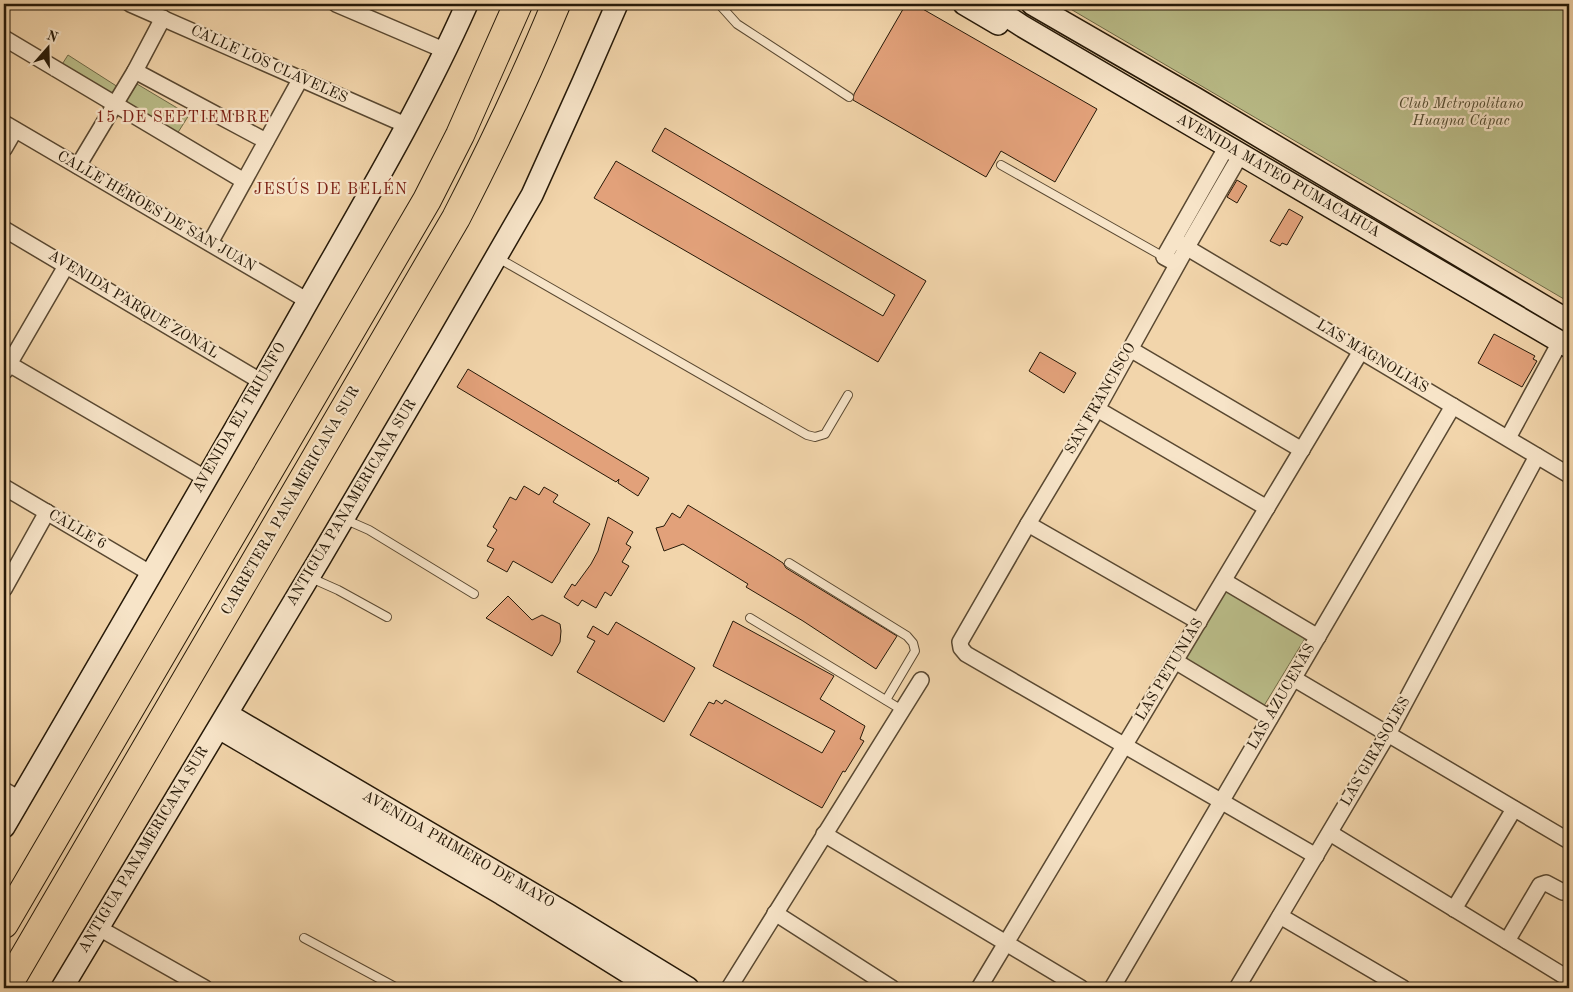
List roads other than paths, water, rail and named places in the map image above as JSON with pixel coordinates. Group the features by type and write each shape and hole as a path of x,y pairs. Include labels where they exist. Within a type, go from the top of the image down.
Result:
{"highway":[{"path":"4,924 427,200 460,134 518,4"},
{"name":"CARRETERA PANAMERICANA SUR","path":"6,988 456,218 502,126 556,4"}],"main road":[{"name":"AVENIDA EL TRIUNFO","path":"4,826 12,795 150,573 262,382 408,126 446,51 467,4"},
{"name":"ANTIGUA PANAMERICANA SUR","path":"62,988 97,927 223,721 532,195 584,82 617,4"},
{"path":"964,4 1094,80 1141,95"},
{"name":"AVENIDA MATEO PUMACAHUA","path":"988,4 1565,344"},
{"name":"AVENIDA MATEO PUMACAHUA","path":"1032,4 1203,103 1569,321"},
{"name":"AVENIDA PRIMERO DE MAYO","path":"223,721 653,988"},
{"name":"AVENIDA PRIMERO DE MAYO","path":"223,721 567,914 688,988"}],"street":[{"name":"CALLE LOS CLAVELES","path":"130,4 408,126"},
{"path":"336,4 446,51"},
{"path":"78,166 135,71 163,18"},
{"path":"4,38 244,181"},
{"path":"135,71 266,142"},
{"path":"210,244 301,78"},
{"path":"4,149 10,126"},
{"name":"CALLE HÉROES DE SAN JUAN","path":"10,126 308,301"},
{"name":"SAN FRANCISCO","path":"1125,745 966,654 961,648 960,642 1130,349 1171,260 1234,150"},
{"name":"AVENIDA PARQUE ZONAL","path":"4,228 262,382"},
{"name":"LAS MAGNOLIAS","path":"1180,244 1569,475"},
{"path":"66,266 6,369 205,478"},
{"path":"1508,438 1565,344"},
{"path":"1130,349 1302,450"},
{"name":"LAS PETUNIAS","path":"979,988 1361,351"},
{"name":"LAS AZUCENAS","path":"1112,988 1453,406"},
{"path":"1096,409 1267,508"},
{"name":"LAS GIRASOLES","path":"1237,988 1388,734 1537,456"},
{"name":"CALLE 6","path":"4,487 150,573"},
{"path":"4,589 46,512"},
{"path":"1028,524 1199,622"},
{"path":"1224,581 1318,637"},
{"path":"1175,661 1270,718"},
{"path":"1293,678 1569,842"},
{"path":"729,988 922,680"},
{"path":"1125,745 1316,856"},
{"path":"1454,909 1514,809"},
{"path":"1330,833 1507,941 1568,975"},
{"path":"824,834 1081,988"},
{"path":"1507,941 1540,885 1546,883 1563,892"},
{"path":"775,913 892,988"},
{"path":"1280,916 1403,988"},
{"path":"97,927 205,988"}],"lane":[{"path":"719,4 737,24 849,97"},
{"path":"1001,165 1171,260"},
{"path":"496,257 807,435 815,437 824,434 848,395"},
{"path":"342,518 369,530 474,594"},
{"path":"789,563 907,636 913,643 915,651 886,700"},
{"path":"308,577 338,590 387,617"},
{"path":"750,618 902,710"},
{"path":"304,938 397,988"}],"district":[{"name":"15 DE SEPTIEMBRE","path":"183,118"},
{"name":"JESÚS DE BELÉN","path":"331,190"}],"park label":[{"name":"Club Metropolitano Huayna Cápac","path":"1461,112"}]}
